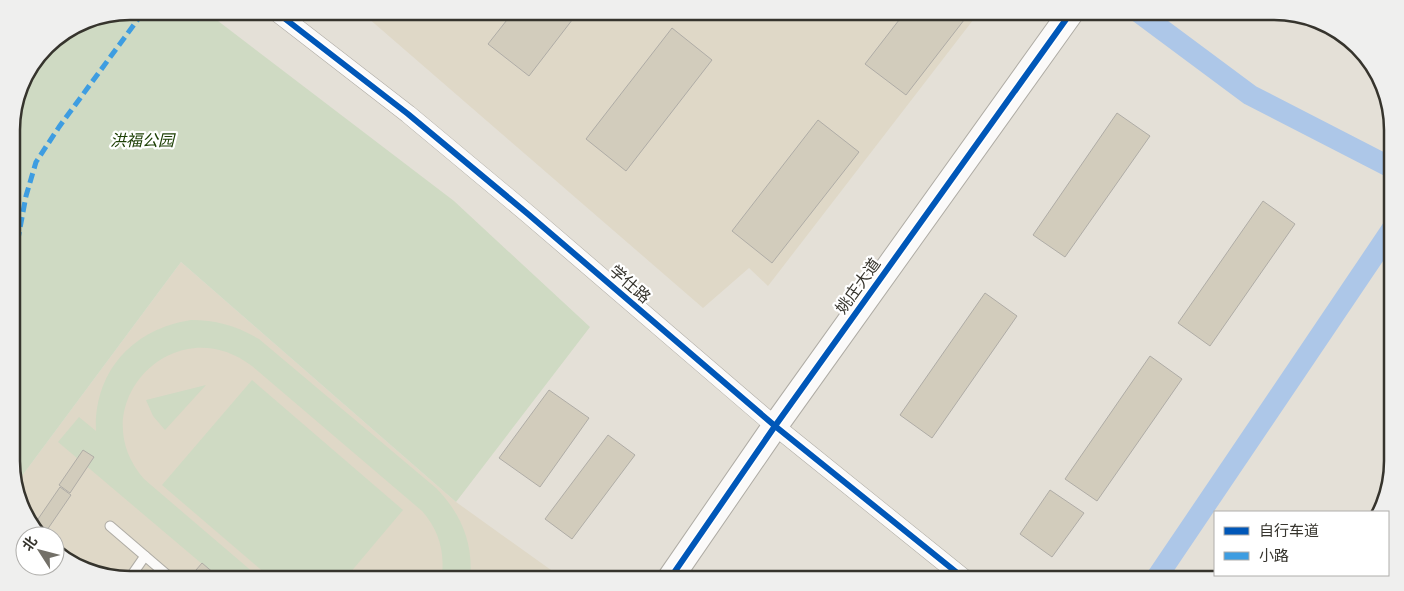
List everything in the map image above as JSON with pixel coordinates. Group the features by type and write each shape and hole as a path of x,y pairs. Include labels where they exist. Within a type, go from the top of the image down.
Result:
{"street":[{"name":"学仕路","path":"287,20 408,114 528,214 775,426 955,571"},
{"name":"姚庄大道","path":"675,571 775,426 1066,20"}],"lane":[{"path":"110,526 162,571"},
{"path":"135,571 145,556"}],"shaded area":[{"path":"370,20 973,20 768,286 749,268 703,308"},
{"path":"181,262 456,502 552,571 130,571 109,569 88,563 65,549 65,526 42,526 28,503 21,477"}],"green space":[{"name":"洪福公园","path":"130,20 217,20 454,201 590,327 456,502 181,262 21,477 21,116 31,81 52,52 88,28 109,22"},
{"path":"191,320 209,321 243,331 259,339 436,488 452,508 464,530 470,554 471,571 442,571 443,561 440,543 433,526 422,511 252,366 222,351 193,348 167,356 145,373 129,395 123,422 127,451 144,479 251,571 210,571 58,442 79,417 96,431 97,409 102,390 110,372 121,356 135,343 151,333 170,325"},
{"path":"252,380 403,510 352,571 262,571 162,485"},
{"path":"206,385 165,430 153,416 146,400"}],"building":[{"path":"507,20 572,20 529,76 488,44"},
{"path":"899,20 964,20 906,95 865,64"},
{"path":"672,28 712,60 626,171 586,139"},
{"path":"1117,113 1150,136 1065,257 1033,235"},
{"path":"818,120 859,152 772,263 732,231"},
{"path":"1263,201 1295,224 1210,346 1178,323"},
{"path":"985,293 1017,316 932,438 900,415"},
{"path":"1150,356 1182,379 1097,501 1065,479"},
{"path":"549,390 589,418 540,487 499,458"},
{"path":"608,435 635,455 572,539 545,519"},
{"path":"83,450 94,457 70,493 59,485"},
{"path":"60,487 71,495 50,526 42,526 38,520"},
{"path":"1050,490 1084,513 1052,557 1020,534"},
{"path":"202,563 211,571 195,571"}],"waterway":[{"path":"1149,20 1250,95 1384,164"},
{"path":"1161,571 1384,241"}],"marked path":[{"path":"20,228 26,196 36,162 59,127 137,20"}],"cycle path":[{"path":"287,20 408,114 528,214 775,426 955,571"},
{"path":"675,571 775,426 1066,20"}]}
